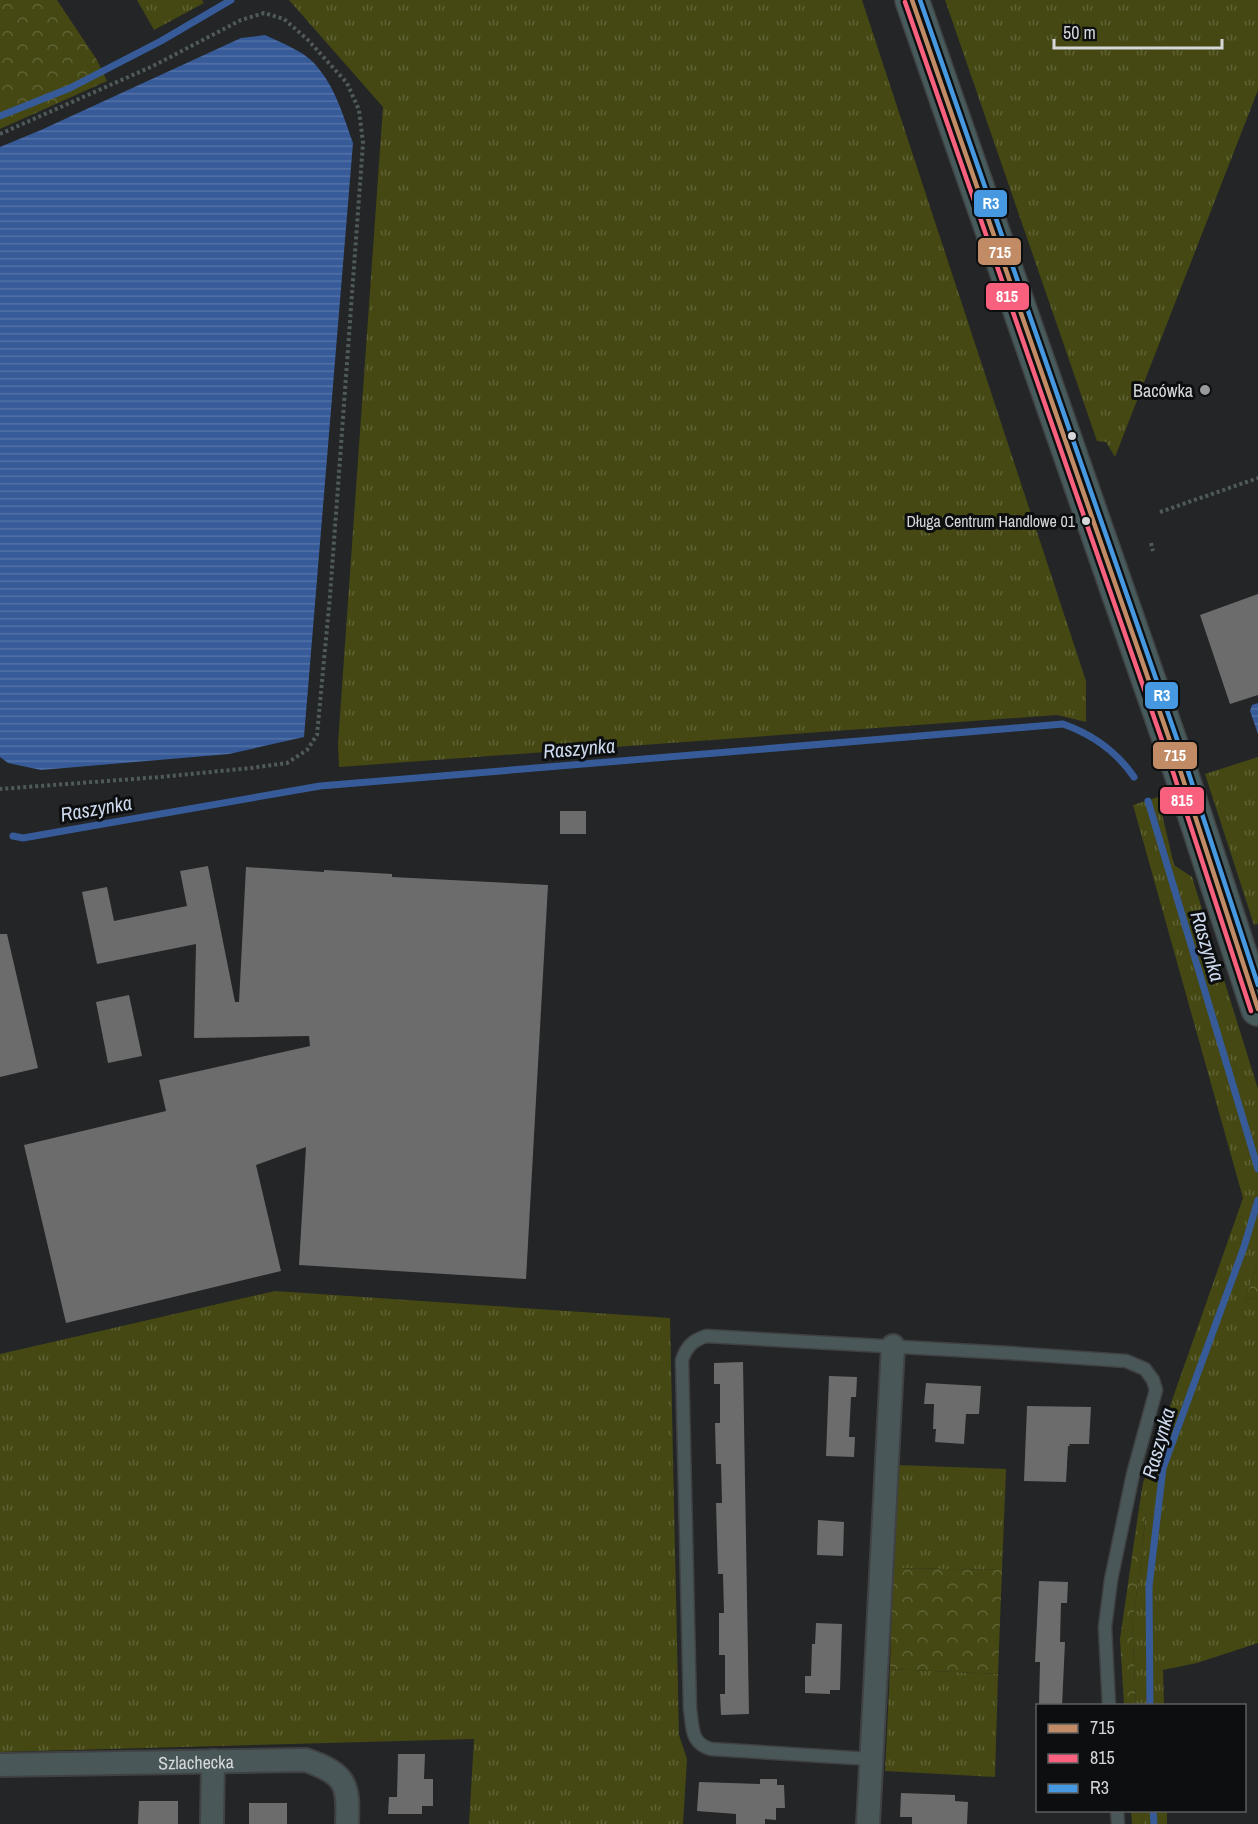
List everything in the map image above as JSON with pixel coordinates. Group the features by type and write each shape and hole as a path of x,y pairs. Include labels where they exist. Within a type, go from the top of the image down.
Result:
{"street":[{"path":"912,0 1180,770 1258,1009"},
{"path":"868,1824 893,1346"},
{"name":"Szlachecka","path":"0,1765 306,1760 321,1765 338,1775 347,1791 347,1824"},
{"path":"212,1824 213,1761"}],"lane":[{"path":"871,1759 711,1749 702,1746 695,1738 690,1709 682,1360 690,1343 706,1336 1126,1361 1145,1369 1153,1380 1156,1390 1133,1474 1111,1580 1104,1627 1109,1704"}],"path":[{"path":"0,134 153,66 241,20 264,13 284,20 308,40 346,83 359,110 363,143 330,596 317,735 307,750 287,763 160,777 0,789"},
{"path":"1160,512 1258,478"},
{"path":"1151,543 1154,551"}],"green space":[{"path":"0,0 57,0 97,60 107,81 0,129"},
{"path":"137,0 202,0 204,3 154,30"},
{"path":"289,0 862,0 1086,681 1086,722 1057,715 339,767 338,743 383,107"},
{"path":"945,0 1258,0 1258,90 1115,457 1106,442 1097,441"},
{"path":"1258,757 1258,924 1254,925 1205,774"},
{"path":"1158,797 1174,865 1192,877 1258,1089 1258,1262 1245,1300 1258,1297 1258,1643 1197,1663 1163,1670 1164,1704 1136,1704 1132,1623 1146,1511 1139,1508 1143,1483 1243,1198 1133,805"},
{"path":"1258,1262 1258,1297 1245,1300"},
{"path":"275,1291 670,1318 679,1735 687,1759 683,1824 469,1824 474,1739 0,1752 0,1354"},
{"path":"897,1465 1006,1469 1002,1570 893,1568"},
{"path":"1139,1508 1146,1511 1132,1623 1136,1704 1124,1704 1120,1639"},
{"path":"893,1568 1002,1570 998,1674 890,1669"},
{"path":"890,1669 998,1674 995,1777 885,1771"},
{"path":"1131,1812 1142,1812 1143,1824 1132,1824"},
{"path":"1142,1812 1167,1812 1167,1824 1143,1824"}],"water":[{"path":"265,35 291,47 314,63 328,81 338,101 353,143 304,737 229,754 41,770 8,763 0,757 0,147 241,38"},
{"path":"1258,703 1258,734 1250,711 1252,705"}],"building":[{"path":"1258,594 1258,695 1230,704 1200,615"},
{"path":"560,811 586,811 586,834 560,834"},
{"path":"208,866 235,1002 239,1002 246,867 548,885 526,1279 299,1265 306,1147 256,1165 281,1271 66,1323 24,1145 166,1111 159,1080 310,1046 309,1036 194,1038 196,944 97,964 82,892 107,887 114,921 187,906 180,871"},
{"path":"0,934 7,934 38,1068 0,1077"},
{"path":"129,995 142,1056 108,1063 96,1002"},
{"path":"743,1362 749,1714 721,1715 720,1694 725,1694 725,1655 719,1655 719,1613 724,1613 723,1574 718,1574 716,1503 722,1503 721,1464 716,1464 715,1423 720,1423 720,1384 714,1384 714,1363"},
{"path":"829,1376 857,1377 856,1397 851,1397 849,1437 855,1437 854,1457 826,1456"},
{"path":"926,1383 981,1386 979,1414 966,1414 964,1444 935,1442 934,1404 924,1404"},
{"path":"1027,1406 1091,1407 1089,1444 1069,1444 1066,1482 1024,1481"},
{"path":"818,1520 844,1522 843,1556 817,1555"},
{"path":"1039,1581 1068,1582 1067,1603 1061,1603 1060,1642 1065,1642 1062,1704 1039,1704 1040,1662 1035,1662"},
{"path":"816,1623 842,1624 840,1690 830,1690 830,1694 805,1693 805,1676 811,1676 812,1644 815,1644"},
{"path":"398,1754 425,1754 424,1779 433,1779 433,1806 422,1806 422,1814 388,1814 389,1797 397,1797"},
{"path":"760,1779 777,1779 777,1785 784,1785 785,1808 776,1808 776,1820 765,1819 765,1824 736,1824 736,1814 697,1811 699,1782 760,1784"},
{"path":"901,1793 955,1795 955,1801 968,1802 967,1824 912,1824 912,1817 900,1817"},
{"path":"139,1801 178,1801 178,1824 138,1824"},
{"path":"249,1803 287,1803 287,1824 249,1824"}],"waterway":[{"path":"0,116 70,88 161,41 231,0"},
{"name":"Raszynka","path":"13,836 23,838 320,786 1063,724 1103,745 1134,777"},
{"name":"Raszynka","path":"1148,801 1258,1169"},
{"name":"Raszynka","path":"1150,1704 1149,1587 1163,1468 1244,1247 1258,1200"},
{"name":"Raszynka","path":"1153,1812 1154,1824"}],"transit line":[{"name":"715","path":"912,0 1180,770 1258,1009"},
{"name":"R3","path":"920,0 1187,768 1258,985"},
{"name":"815","path":"905,2 1173,772 1251,1011"}],"place":[{"name":"Bacówka","path":"1205,390"},
{"name":"Długa Centrum Handlowe 01","path":"1086,521"}]}
